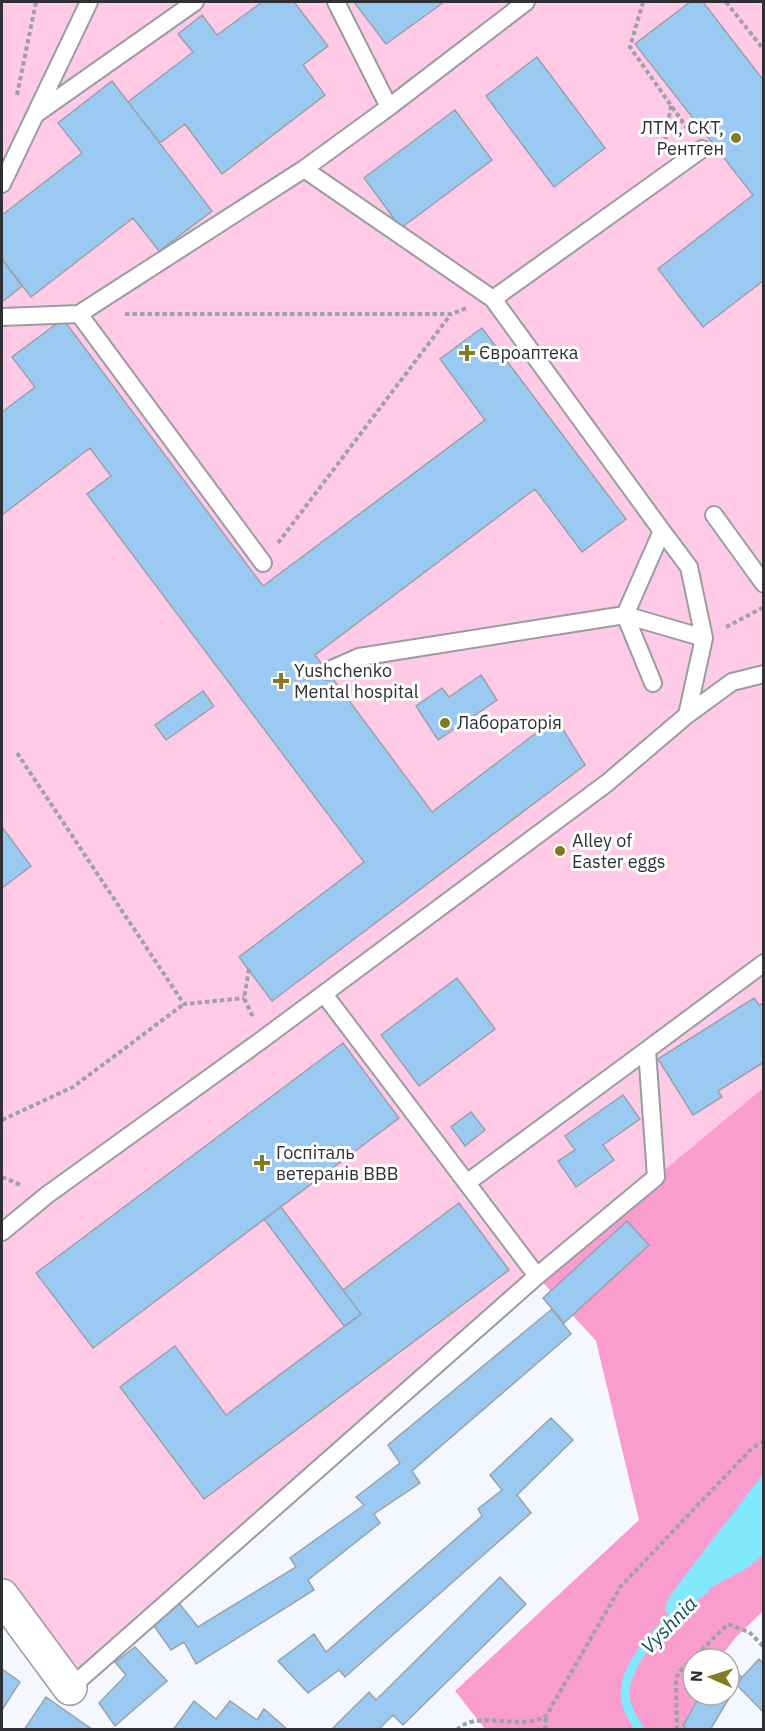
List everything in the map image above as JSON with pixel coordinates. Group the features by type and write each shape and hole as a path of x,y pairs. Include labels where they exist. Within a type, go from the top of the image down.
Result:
{"street":[{"path":"2,1596 70,1688"}],"lane":[{"path":"2,184 89,2"},
{"path":"33,116 195,2"},
{"path":"336,2 389,107"},
{"path":"2,317 79,314 303,169 389,107 526,2"},
{"path":"493,299 702,148"},
{"path":"303,169 493,299 689,567 704,638 687,715"},
{"path":"79,314 263,563"},
{"path":"714,515 764,585"},
{"path":"653,684 626,615 662,531"},
{"path":"327,671 358,657 626,615 704,638"},
{"path":"2,1232 47,1195 263,1039 607,783 687,715 732,682 764,674"},
{"path":"468,1182 764,963"},
{"path":"324,994 537,1276"},
{"path":"70,1688 537,1276 656,1178 647,1050"}],"path":[{"path":"15,102 36,2"},
{"path":"643,2 630,47 702,148"},
{"path":"726,2 764,50"},
{"path":"659,180 671,105"},
{"path":"79,314 451,314 493,299"},
{"path":"263,563 451,314"},
{"path":"704,638 764,607"},
{"path":"17,753 184,1004"},
{"path":"249,969 244,998 263,1039"},
{"path":"2,1120 73,1087 184,1004 244,998"},
{"path":"546,1730 546,1716 621,1586 752,1448 764,1440"},
{"path":"677,1730 676,1678 680,1671 728,1624 749,1632 764,1647"},
{"path":"457,1730 468,1722 532,1724 546,1716"}],"shaded area":[{"path":"2,2 763,2 763,1088 537,1276 70,1688 2,1596"},
{"path":"763,1088 763,1611 728,1647 681,1647 681,1707 693,1707 683,1726 684,1729 485,1729 455,1691 639,1520 596,1341 537,1276"}],"water":[{"path":"763,1474 763,1555 749,1567 699,1594 678,1613 667,1613 665,1609 669,1597"}],"building":[{"path":"262,2 294,2 328,46 303,65 325,95 222,174 185,124 160,143 128,102 193,52 178,34 202,15 217,35"},
{"path":"354,2 444,2 386,44"},
{"name":"ЛТМ, СКТ, Рентген","path":"690,2 703,2 764,81 764,280 703,327 658,269 753,195 635,44"},
{"path":"537,57 605,148 554,187 486,96"},
{"path":"112,81 212,211 159,251 133,218 31,297 2,259 2,215 82,153 58,123"},
{"path":"455,110 492,160 401,228 364,178"},
{"path":"2,259 22,286 2,302"},
{"name":"Yushchenko Mental hospital","path":"63,319 263,586 485,420 440,359 482,328 626,519 582,552 535,489 315,655 432,812 556,718 585,765 272,1001 239,957 364,862 87,494 111,476 90,448 2,515 2,412 35,387 12,357"},
{"name":"Лабораторія","path":"481,675 497,700 438,740 416,706 442,688 449,697"},
{"path":"203,691 214,706 166,740 155,725"},
{"path":"2,827 31,866 2,888"},
{"path":"457,978 495,1029 419,1086 381,1035"},
{"path":"754,998 759,1005 764,1003 764,1062 718,1091 722,1097 693,1115 658,1059"},
{"name":"Госпіталь ветеранів ВВВ","path":"343,1043 399,1118 93,1348 36,1273"},
{"path":"623,1095 640,1119 603,1145 614,1160 576,1187 558,1161 575,1150 565,1136"},
{"path":"471,1112 485,1130 465,1146 451,1127"},
{"path":"459,1203 509,1270 204,1499 120,1387 175,1346 226,1415 361,1314 343,1290"},
{"path":"281,1207 361,1314 344,1326 264,1219"},
{"path":"627,1221 649,1245 564,1323 543,1298"},
{"path":"552,1309 571,1334 412,1471 420,1483 374,1514 380,1523 308,1580 314,1590 196,1664 184,1642 171,1650 149,1619 175,1598 198,1627 296,1567 290,1558 364,1505 356,1497 400,1463 388,1445"},
{"path":"551,1418 573,1440 517,1495 531,1513 345,1677 339,1670 308,1693 278,1661 314,1634 326,1652 482,1516 478,1509 502,1490 490,1475"},
{"path":"500,1577 526,1604 403,1725 393,1715 378,1730 331,1730 369,1692 376,1700"},
{"path":"135,1647 167,1681 115,1726 99,1703 126,1675 115,1662"},
{"path":"759,1659 764,1664 764,1713 741,1689 741,1679"},
{"path":"2,1669 20,1682 2,1710"},
{"path":"46,1697 93,1730 24,1730"},
{"path":"194,1701 216,1719 230,1701 257,1720 264,1709 288,1730 173,1730"},
{"path":"693,1707 724,1707 710,1730 688,1730 683,1726"}],"waterway":[{"name":"Vyshnia","path":"640,1730 628,1709 625,1695 633,1666 642,1651 667,1622 705,1589"}],"place":[{"name":"ЛТМ, СКТ, Рентген","path":"736,138"},
{"name":"Євроаптека","path":"467,353"},
{"name":"Yushchenko Mental hospital","path":"281,681"},
{"name":"Лабораторія","path":"445,723"},
{"name":"Alley of Easter eggs","path":"560,851"},
{"name":"Госпіталь ветеранів ВВВ","path":"262,1163"}]}
